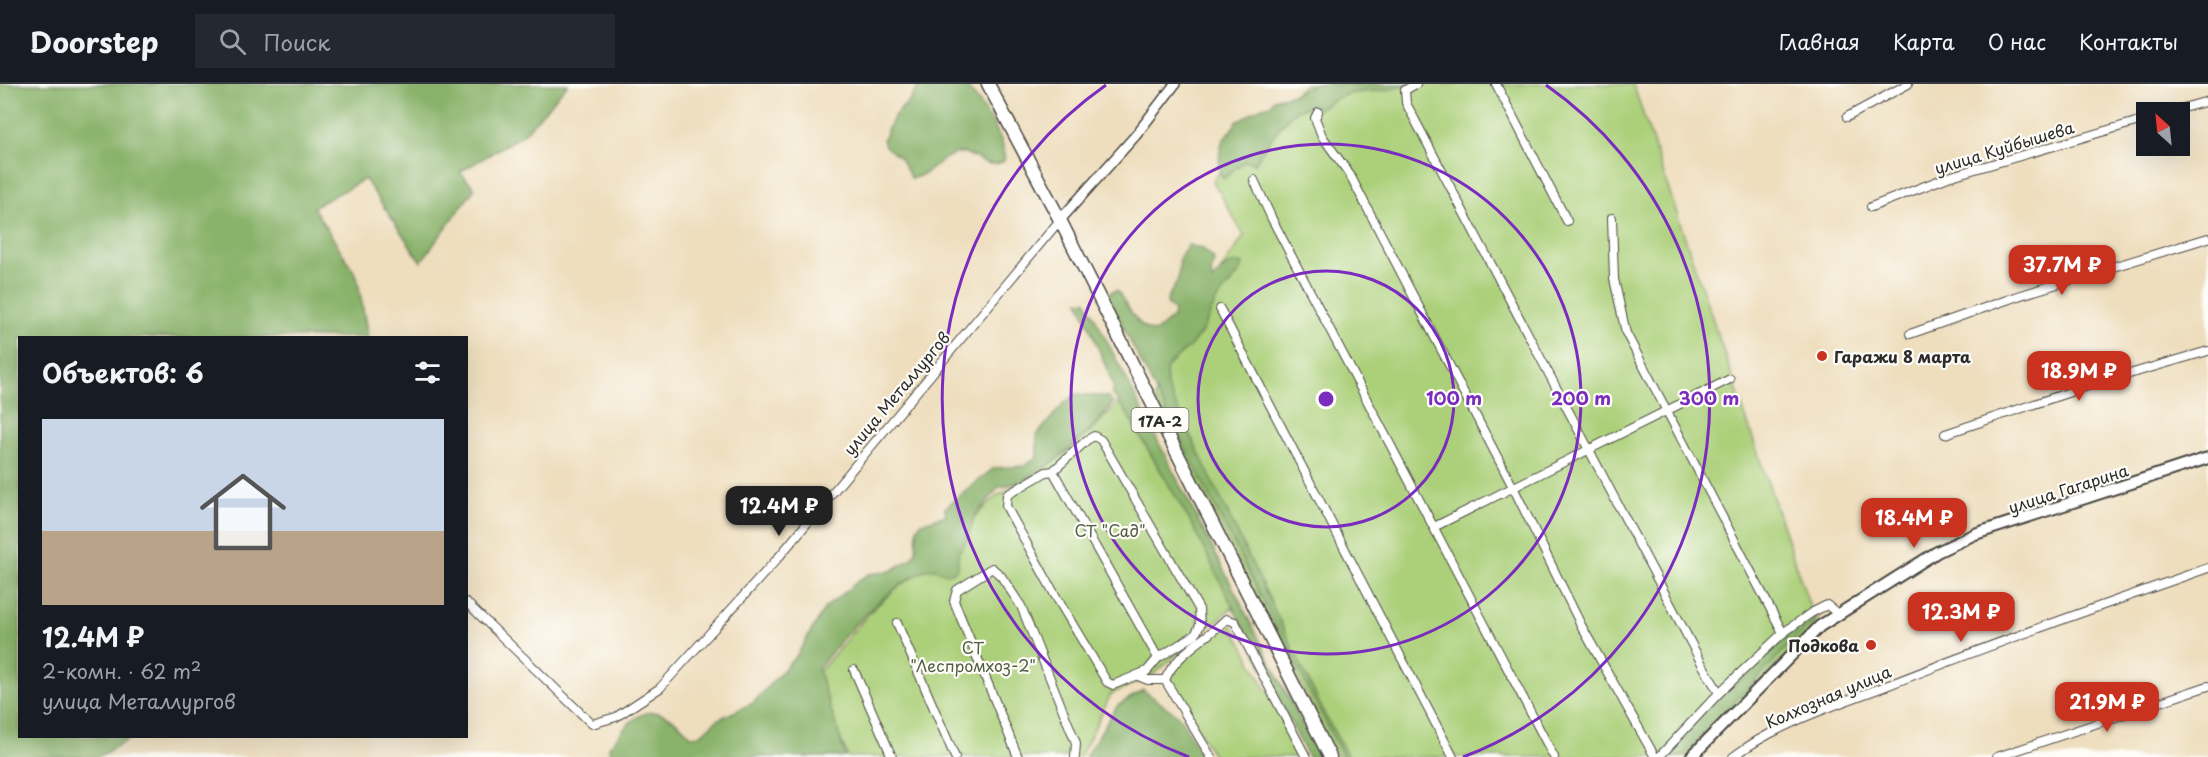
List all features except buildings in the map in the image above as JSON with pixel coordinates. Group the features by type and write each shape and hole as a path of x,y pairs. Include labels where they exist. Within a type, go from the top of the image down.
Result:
{"main road":[{"name":"17А-2","path":"988,84 1060,220 1330,757"},
{"name":"улица Гагарина","path":"1691,757 1820,626 1937,552 1956,542 2208,458"}],"street":[{"name":"улица Металлургов","path":"468,604 592,724 616,717 660,688 778,558 1060,220 1136,135 1175,84"},
{"path":"1416,84 1405,90 1406,103 1701,664 1719,693"},
{"path":"1496,84 1567,221"},
{"path":"1848,117 1908,84"},
{"path":"2190,106 2208,101"},
{"path":"1318,112 1315,118 1322,136 1350,175 1514,487 1582,627 1657,757 1719,693 1783,633 1811,613 1827,605 1838,614"},
{"name":"улица Куйбышева","path":"1871,207 1948,177 2136,122"},
{"path":"1254,180 1272,219 1554,757"},
{"path":"1612,218 1614,279 1626,333 1783,633"},
{"path":"1910,334 2021,295 2208,238"},
{"path":"1220,309 1453,757"},
{"path":"1945,434 2088,386 2208,351"},
{"path":"1434,528 1730,379"},
{"path":"1094,436 1101,440 1199,609 1200,625 1195,635 1158,658 1147,671 1138,676 1113,685 1107,682 1006,506 1007,495 1046,472 1053,471 1094,436"},
{"path":"1053,471 1158,658"},
{"path":"1018,757 954,602 957,590 992,568 1001,576 1021,606 1076,743 1075,757"},
{"name":"Колхозная улица","path":"1733,757 1783,728 1815,714 1979,649 2208,568"},
{"path":"1165,680 1177,661 1226,619 1235,622 1306,757"},
{"path":"897,623 955,757"},
{"path":"854,670 892,757"},
{"path":"1138,676 1148,680 1165,680"},
{"path":"1165,680 1211,757"},
{"path":"1997,757 2208,686"}],"green space":[{"path":"0,84 568,84 524,134 460,172 475,188 421,262 365,179 313,207 357,276 368,336 18,336 18,738 131,738 98,757 0,757"},
{"path":"919,84 964,84 997,132 1002,143 1004,161 998,164 986,163 970,155 958,153 946,158 923,174 911,178 900,158 885,146 883,139 895,115 910,100"},
{"path":"1305,84 1633,84 1816,625 1687,757 1338,757 1155,399 1163,357 1244,236 1213,181 1248,134"},
{"path":"1313,84 1409,84 1394,89 1348,94 1336,98 1319,109 1307,107 1300,109 1268,142 1255,164 1246,161 1224,179 1220,174 1221,146 1236,122 1271,105 1274,99 1294,94"},
{"path":"1188,245 1203,249 1214,259 1212,280 1229,265 1243,264 1240,272 1217,299 1201,333 1169,365 1166,371 1167,387 1326,717 1348,757 1343,757 1106,294 1117,290 1138,321 1155,332 1173,317 1174,310 1168,306 1167,299 1178,280 1180,258"},
{"path":"1086,300 1319,757 1308,757 1191,523 1125,410 1112,394 1114,387 1079,301"},
{"path":"1128,393 1240,601 1154,674 1111,694 1080,757 848,757 815,677 869,613 997,496 1035,475 1068,451"},
{"path":"1076,394 1108,397 1113,403 1092,428 1062,455 1029,477 999,487 974,517 967,540 958,553 958,568 949,574 935,569 925,570 909,579 866,614 818,669 846,757 610,757 609,747 629,723 644,714 653,712 663,714 691,736 700,735 717,720 753,703 797,655 825,608 869,574 891,571 911,559 916,551 917,529 921,523 946,515 945,508 994,468 1024,466 1037,457 1037,435 1063,404"},
{"path":"1820,617 1794,640 1682,757 1662,757 1708,708 1806,620"},
{"path":"1226,623 1233,627 1302,757 1214,757 1169,680 1185,657"},
{"path":"1143,690 1181,718 1201,757 1085,757 1117,706"}],"place":[{"name":"Гаражи 8 марта","path":"1822,356"},
{"name":"Подкова","path":"1871,645"}],"park label":[{"name":"СТ \"Сад\"","path":"1110,530"},
{"name":"СТ \"Леспромхоз-2\"","path":"973,656"}]}
